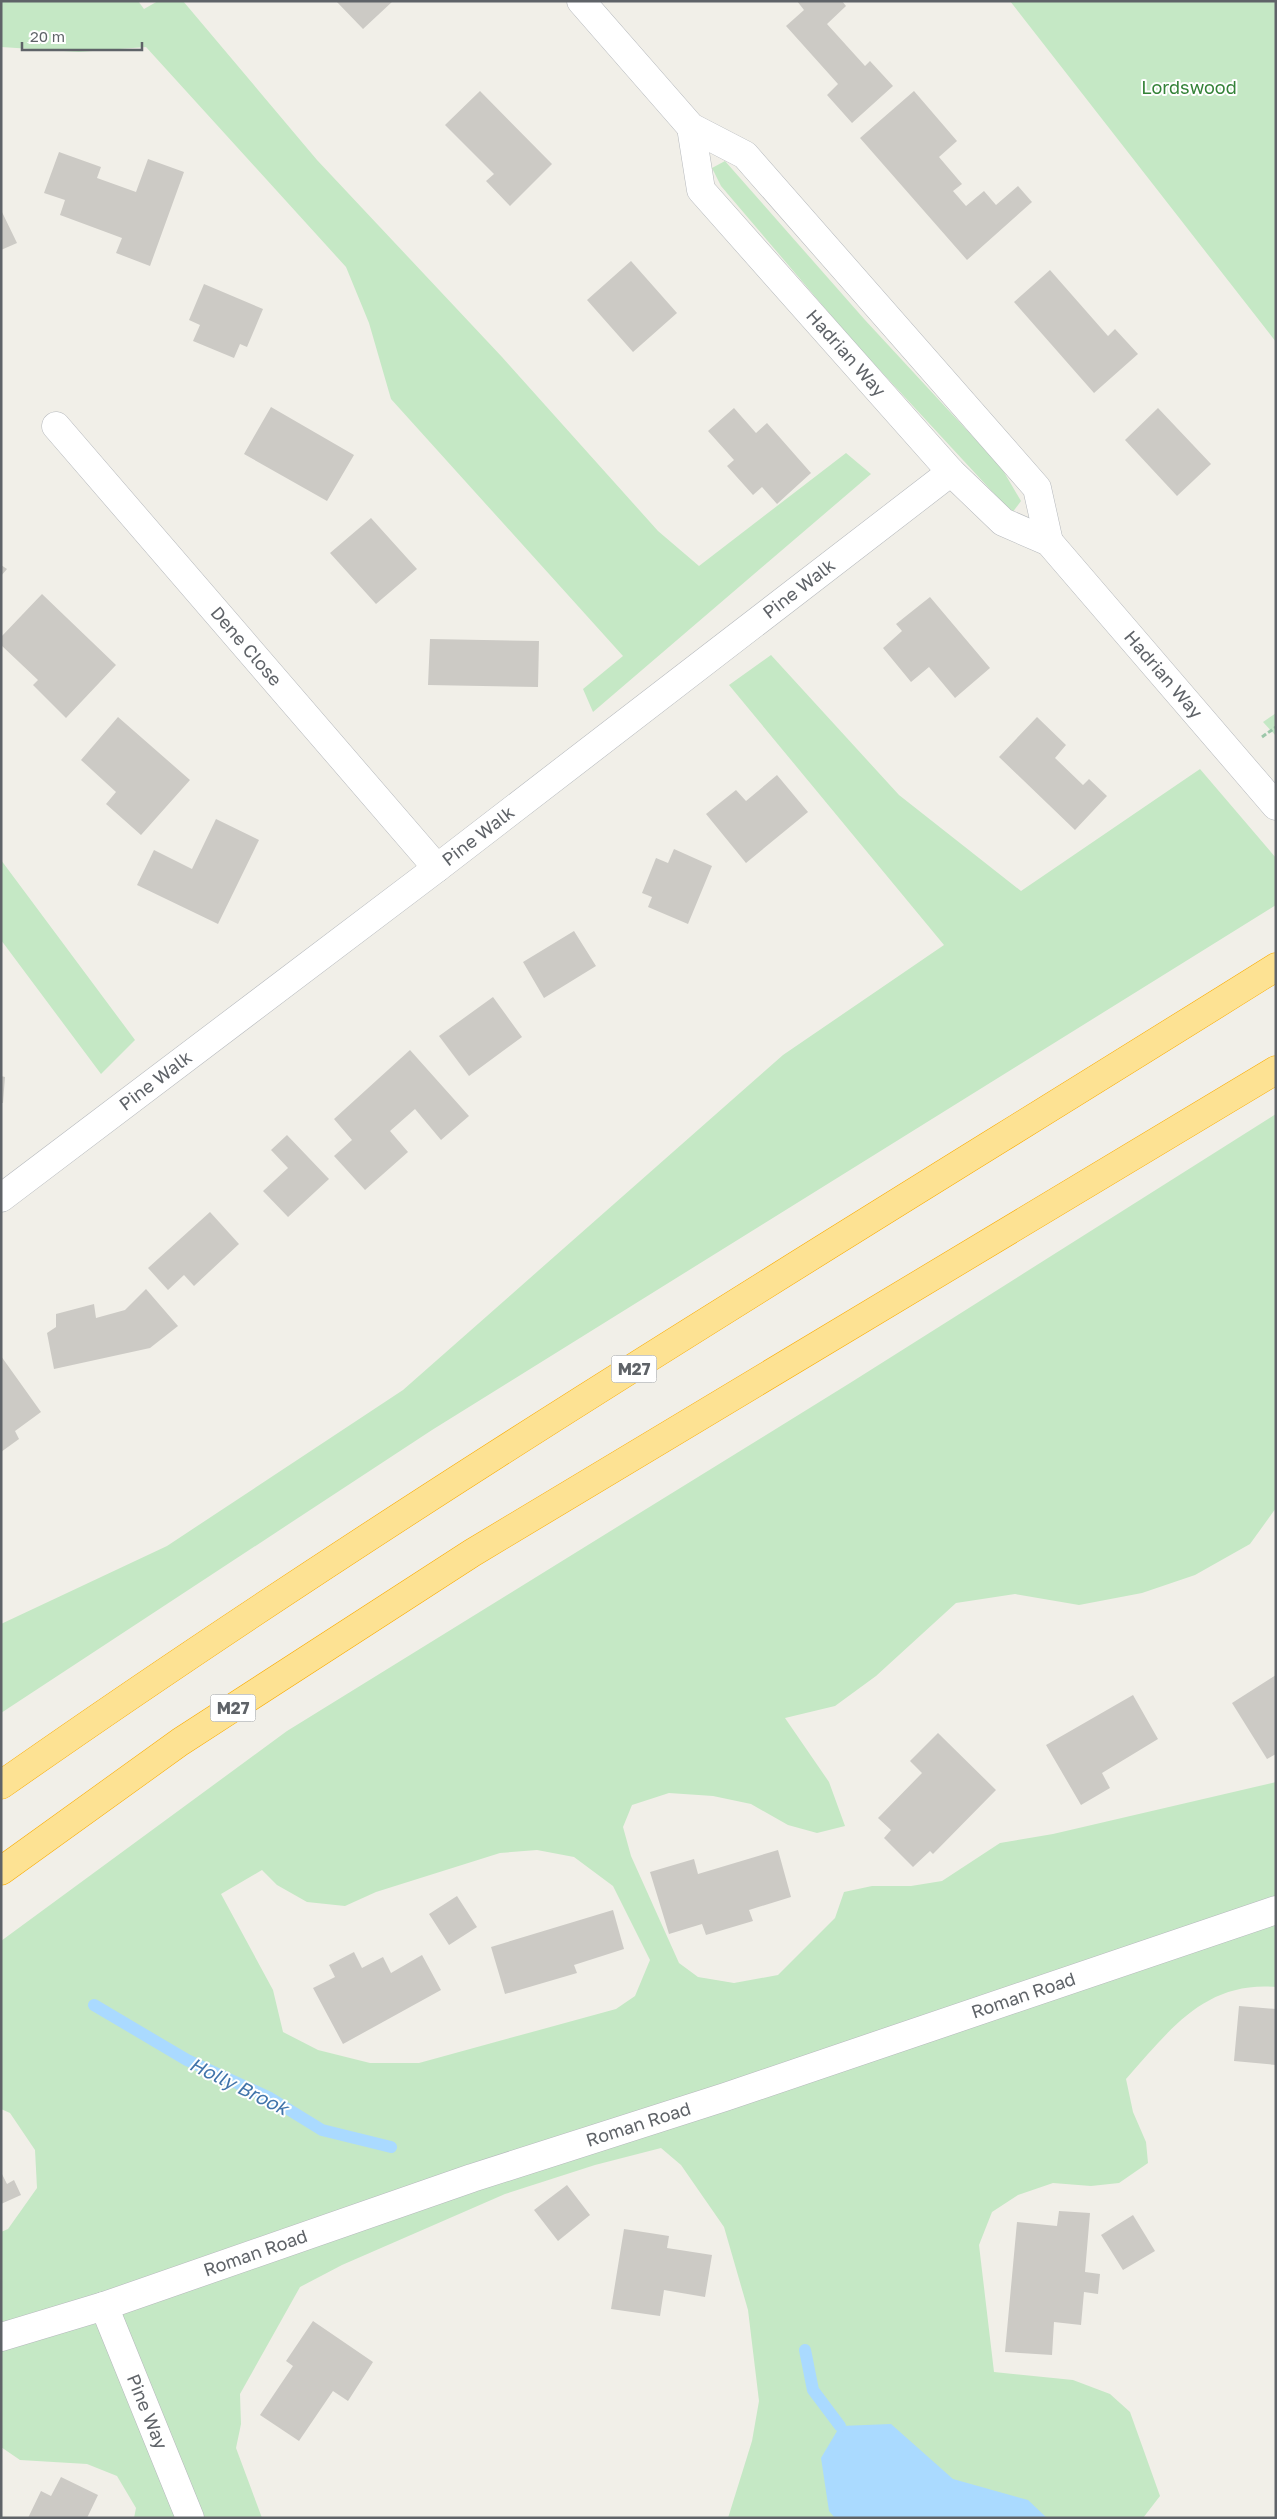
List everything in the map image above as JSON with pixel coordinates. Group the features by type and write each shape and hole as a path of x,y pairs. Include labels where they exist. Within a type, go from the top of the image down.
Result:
{"highway":[{"name":"M27","path":"1,1785 136,1690 427,1498 1276,967"},
{"name":"M27","path":"1,1871 180,1742 472,1553 1276,1070"}],"street":[{"name":"Hadrian Way","path":"581,1 691,128 745,155 1038,488 1049,542"},
{"name":"Hadrian Way","path":"691,128 701,190 952,472 1003,522 1049,542 1268,797"},
{"name":"Dene Close","path":"56,426 437,868"},
{"name":"Pine Walk","path":"1,1198 437,868 952,472"},
{"name":"Roman Road","path":"1,2337 104,2306 472,2178 725,2097 1276,1910"},
{"name":"Pine Way","path":"104,2306 190,2518"}],"green space":[{"path":"1,1 138,1 144,9 158,1 183,1 317,160 502,357 658,531 699,566 846,453 871,474 593,712 583,689 623,656 391,399 369,323 346,267 146,47 79,52 1,47"},
{"name":"Lordswood","path":"1010,1 1276,1 1276,342"},
{"path":"725,161 865,320 1001,467 1021,501 1012,513 852,340 721,186 712,168"},
{"path":"771,655 899,795 1021,891 1200,769 1276,858 1276,905 432,1430 1,1713 1,1624 167,1546 403,1390 783,1055 944,945 729,685"},
{"path":"1276,713 1276,736 1263,722"},
{"path":"1,860 135,1040 101,1074 1,940"},
{"path":"1276,1114 1276,1508 1250,1544 1195,1575 1142,1593 1079,1605 1015,1594 956,1603 876,1676 835,1706 785,1718 829,1782 845,1826 817,1833 788,1825 751,1804 713,1796 669,1793 632,1805 623,1827 631,1856 679,1963 698,1977 734,1983 778,1975 835,1918 844,1892 872,1886 911,1886 942,1881 1000,1843 1053,1834 1276,1782 1276,1987 1251,1987 1228,1992 1208,2001 1173,2027 1126,2079 1133,2112 1146,2142 1148,2163 1119,2183 1091,2186 1053,2183 1018,2195 992,2212 979,2245 994,2372 1073,2380 1110,2394 1130,2412 1160,2496 1143,2518 728,2518 752,2441 759,2401 748,2310 724,2227 681,2165 661,2148 595,2165 505,2194 342,2265 300,2287 240,2394 241,2424 236,2448 262,2518 134,2518 136,2508 117,2476 87,2464 20,2460 1,2447 1,2232 8,2229 37,2188 35,2150 10,2113 1,2109 1,1941 287,1731 850,1383","holes":["537,1850 574,1857 613,1886 650,1960 635,1996 616,2009 419,2063 370,2063 318,2050 283,2032 273,1990 221,1894 262,1870 277,1885 307,1902 345,1906 376,1892 500,1853"]}],"water":[{"path":"891,2424 953,2479 1028,2500 1047,2518 835,2518 829,2511 821,2458 840,2426"}],"building":[{"path":"336,1 393,1 363,29"},
{"path":"797,1 842,1 846,6 827,24 865,66 870,61 893,86 852,123 827,95 838,84 786,26 804,10"},
{"path":"480,91 552,164 510,206 486,181 494,174 445,125"},
{"path":"914,91 957,141 939,157 962,184 953,191 966,206 984,191 996,205 1018,186 1032,202 967,260 860,138"},
{"path":"59,152 101,167 97,178 136,192 148,159 184,172 150,266 116,253 122,238 60,215 65,200 44,193"},
{"path":"1,210 17,243 1,250"},
{"path":"631,261 677,313 633,352 587,300"},
{"path":"1050,270 1108,336 1115,329 1138,354 1094,393 1014,302"},
{"path":"204,284 263,309 247,347 240,344 234,358 193,341 200,325 189,320"},
{"path":"271,407 354,455 327,501 244,454"},
{"path":"734,408 756,433 767,423 811,473 777,504 762,487 753,495 727,466 734,460 708,431"},
{"path":"1158,408 1211,464 1177,496 1125,440"},
{"path":"371,518 417,569 376,604 330,553"},
{"path":"1,565 7,569 1,576"},
{"path":"42,594 116,665 66,718 33,685 38,680 1,645 1,637"},
{"path":"930,597 990,668 955,698 929,667 911,682 883,648 902,631 896,624"},
{"path":"430,639 539,641 538,687 428,685"},
{"path":"118,717 190,780 141,835 106,804 116,792 81,760"},
{"path":"1037,717 1066,745 1055,758 1083,785 1089,779 1107,796 1075,830 999,757"},
{"path":"777,775 808,812 746,863 706,814 736,790 746,801"},
{"path":"216,819 259,840 218,924 137,885 154,850 192,869"},
{"path":"674,849 712,866 688,924 648,907 652,897 642,893 656,858 668,863"},
{"path":"574,931 596,966 544,998 523,962"},
{"path":"493,997 522,1037 469,1076 439,1036"},
{"path":"410,1050 469,1116 441,1140 415,1109 390,1131 408,1152 365,1190 334,1156 352,1140 334,1119"},
{"path":"1,1076 5,1077 3,1103 1,1103"},
{"path":"287,1135 329,1179 288,1217 263,1191 288,1168 271,1150"},
{"path":"210,1212 239,1244 194,1286 184,1275 168,1290 148,1268"},
{"path":"146,1289 178,1326 150,1348 54,1369 47,1333 56,1327 56,1314 94,1304 96,1318 125,1310"},
{"path":"1,1356 41,1412 15,1431 19,1439 1,1452"},
{"path":"1276,1675 1276,1754 1267,1759 1232,1703"},
{"path":"1133,1695 1158,1739 1102,1773 1110,1788 1081,1805 1046,1745"},
{"path":"938,1733 996,1790 933,1854 930,1851 913,1867 884,1838 891,1830 878,1818 922,1773 910,1761"},
{"path":"778,1850 791,1897 749,1910 753,1921 706,1935 702,1924 669,1934 650,1872 694,1859 698,1874"},
{"path":"457,1896 477,1927 449,1945 429,1914"},
{"path":"613,1910 624,1949 574,1965 577,1973 505,1994 491,1947"},
{"path":"354,1952 362,1968 383,1957 391,1973 422,1955 441,1990 343,2044 313,1988 335,1977 329,1965"},
{"path":"1239,2006 1276,2009 1276,2065 1234,2061"},
{"path":"1,2172 7,2184 14,2180 21,2195 1,2204"},
{"path":"567,2185 590,2215 558,2241 534,2210"},
{"path":"1059,2211 1090,2213 1085,2272 1100,2274 1098,2294 1084,2292 1081,2325 1054,2322 1052,2355 1005,2352 1017,2222 1057,2226"},
{"path":"1133,2215 1155,2251 1123,2270 1101,2235"},
{"path":"624,2229 669,2236 667,2248 712,2255 705,2297 664,2290 660,2316 611,2309"},
{"path":"313,2321 373,2362 348,2401 333,2391 299,2441 260,2415 293,2366 286,2361"},
{"path":"61,2477 98,2495 87,2518 28,2518 41,2491 51,2496"}],"waterway":[{"name":"Holly Brook","path":"94,2005 187,2060 270,2098 322,2130 391,2147"},
{"path":"805,2350 813,2390 840,2426"}]}
